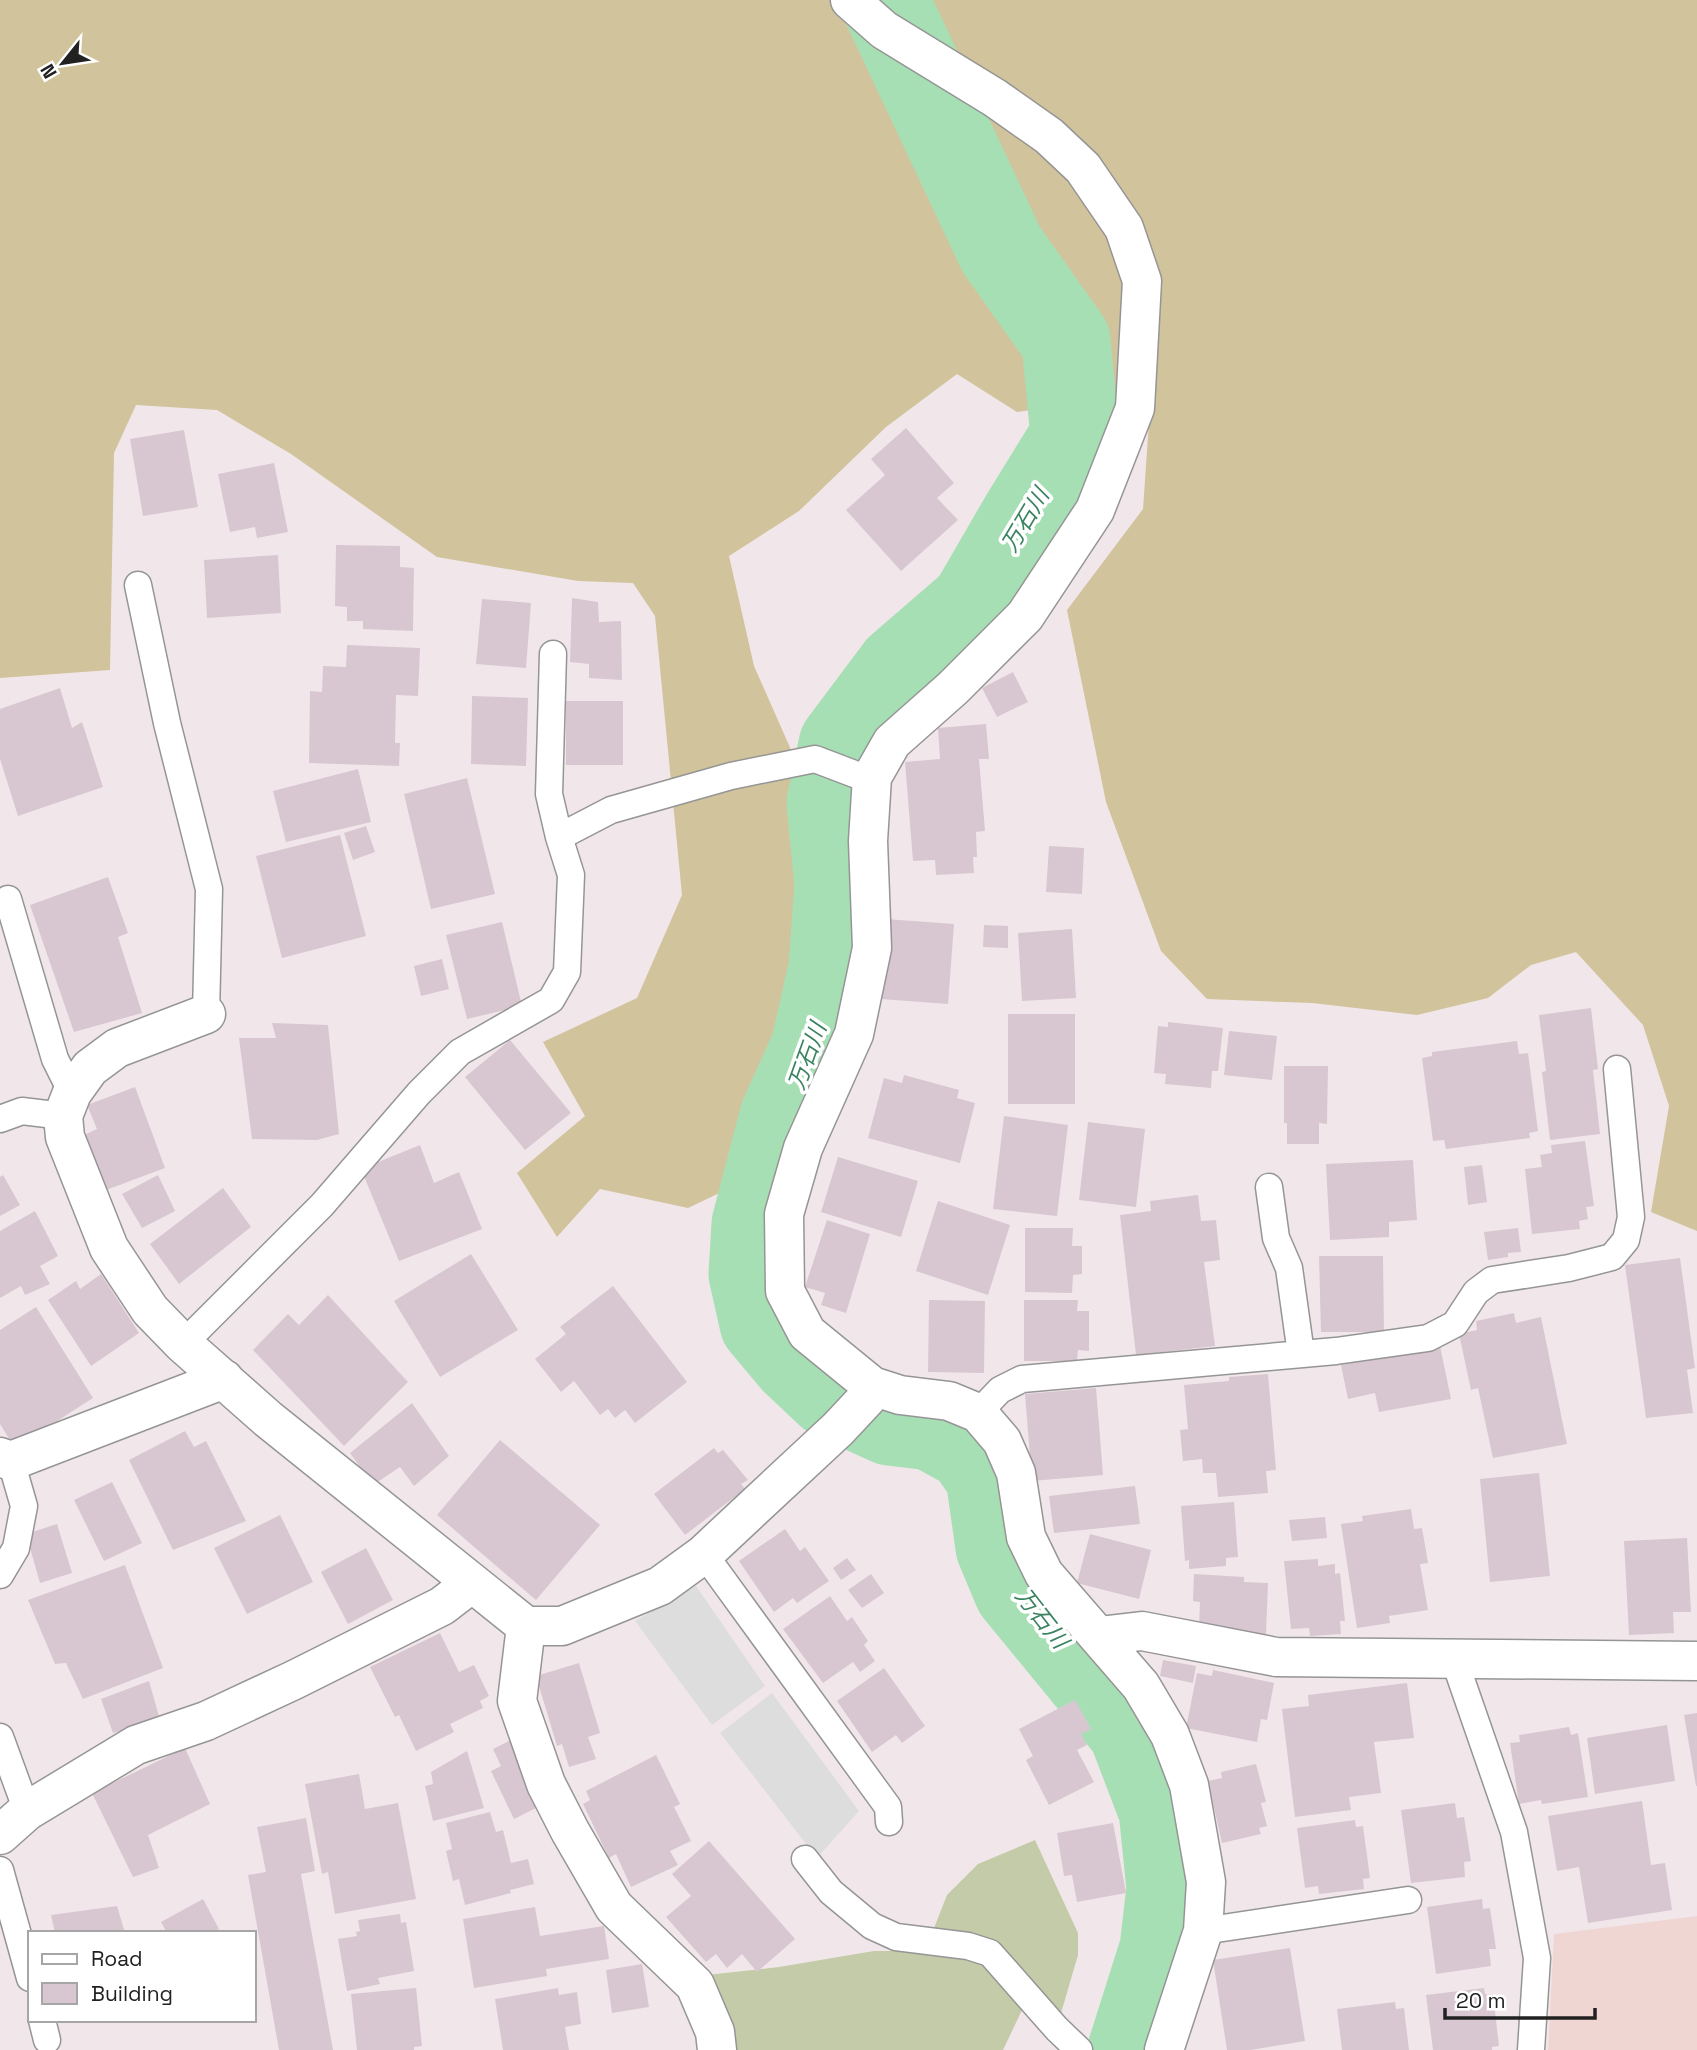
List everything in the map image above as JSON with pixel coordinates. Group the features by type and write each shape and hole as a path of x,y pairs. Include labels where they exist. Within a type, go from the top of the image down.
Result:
{"street":[{"path":"850,0 884,30 995,98 1049,136 1083,168 1124,228 1142,281 1135,408 1095,510 1025,616 953,688 892,742 864,776 872,948 854,1034 803,1148 784,1214 785,1291 807,1333 870,1392 950,1401 978,1413 1002,1441 1016,1473 1026,1537 1044,1574 1141,1686 1170,1735 1189,1785 1206,1882 1203,1931 1164,2050"},
{"path":"206,1014 117,1048 90,1068 67,1104 65,1137 109,1248 150,1310 183,1344 268,1419 526,1626 562,1626 660,1586 704,1554 838,1429 870,1392"},
{"path":"6,1459 224,1378"},
{"path":"14,1823 136,1745 206,1721 294,1681 442,1606 472,1583"},
{"path":"526,1626 517,1701 546,1784 614,1907 695,1985 715,2032 717,2050"},
{"path":"1099,1636 1142,1631 1276,1657 1697,1661"}],"lane":[{"path":"138,585 167,723 209,889 206,1014"},
{"path":"183,1344 322,1205 419,1093 460,1052 551,1000 567,972 571,875 549,794 553,654"},
{"path":"559,837 611,810 731,776 815,759 864,776"},
{"path":"0,1119 22,1111 67,1104 8,899"},
{"path":"978,1413 1000,1390 1022,1379 1301,1354 1428,1338 1455,1324 1476,1292 1492,1280 1569,1268 1612,1257 1626,1240 1631,1217 1617,1069"},
{"path":"1269,1186 1276,1238 1289,1268 1301,1354"},
{"path":"0,1575 16,1548 24,1506 6,1459"},
{"path":"704,1554 888,1807 889,1822"},
{"path":"1454,1659 1514,1832 1537,1958 1531,2050"},
{"path":"0,1737 14,1823"},
{"path":"805,1859 831,1892 872,1926 896,1937 968,1946 990,1953 1079,2050"},
{"path":"0,1870 28,1971"},
{"path":"1203,1931 1408,1900"}],"shaded area":[{"path":"0,0 1697,0 1697,1231 1651,1212 1669,1106 1643,1025 1576,952 1531,965 1488,998 1417,1015 1312,1003 1207,999 1161,951 1106,802 1067,610 1143,509 1151,393 1017,412 957,374 886,427 799,511 729,556 754,666 807,786 823,901 802,1055 757,1175 688,1208 600,1189 557,1237 517,1173 585,1116 543,1042 637,998 682,895 655,616 633,583 578,581 437,557 291,454 217,410 136,405 114,453 110,670 0,678"},
{"path":"696,1586 765,1686 712,1725 635,1621"},
{"path":"772,1693 859,1811 817,1858 720,1733"},
{"path":"1697,1916 1697,2050 1548,2050 1554,1934"}],"green space":[{"path":"1035,1840 1078,1933 1078,1955 1059,2020 1047,2031 1022,2010 1003,2050 737,2050 733,2033 707,1975 779,1967 874,1951 925,1951 947,1895 978,1864"}],"building":[{"path":"906,428 954,483 937,498 958,520 901,571 846,510 885,475 871,459"},
{"path":"184,430 198,507 143,516 130,439"},
{"path":"274,463 288,532 257,538 255,527 230,532 218,474"},
{"path":"336,545 400,546 400,567 414,568 413,631 363,629 363,621 347,621 347,607 335,606"},
{"path":"278,555 281,613 207,618 204,560"},
{"path":"572,598 598,602 599,622 621,621 622,680 589,678 589,664 570,662"},
{"path":"482,599 531,603 526,668 476,664"},
{"path":"347,645 420,648 418,696 396,695 395,743 400,743 399,766 309,763 310,691 322,692 323,666 346,667"},
{"path":"1013,672 1028,702 997,717 982,688"},
{"path":"60,688 72,728 82,722 103,787 18,816 0,759 0,709"},
{"path":"472,696 528,698 526,766 471,764"},
{"path":"566,701 623,701 623,765 566,765"},
{"path":"986,724 989,759 979,759 985,831 976,832 977,857 973,857 974,873 936,875 935,860 913,861 905,762 940,759 938,728"},
{"path":"358,769 371,822 286,842 273,791"},
{"path":"467,778 495,894 431,909 404,794"},
{"path":"366,826 375,852 353,860 344,833"},
{"path":"340,835 366,936 282,958 256,856"},
{"path":"1049,846 1084,848 1082,894 1046,892"},
{"path":"108,877 128,933 118,937 142,1013 74,1032 30,905"},
{"path":"886,919 954,924 948,1004 881,999"},
{"path":"502,922 522,1006 467,1019 446,935"},
{"path":"984,925 1008,926 1008,948 983,947"},
{"path":"1072,929 1076,998 1022,1001 1018,933"},
{"path":"442,959 449,989 421,996 414,966"},
{"path":"1591,1008 1598,1069 1593,1070 1600,1134 1550,1140 1539,1015"},
{"path":"1008,1014 1075,1014 1075,1104 1008,1104"},
{"path":"1168,1022 1223,1028 1218,1071 1212,1071 1211,1088 1165,1084 1166,1074 1154,1073 1158,1026 1168,1027"},
{"path":"272,1023 328,1025 339,1134 317,1140 252,1139 239,1038 276,1038"},
{"path":"1229,1031 1277,1036 1272,1080 1224,1075"},
{"path":"510,1040 571,1113 525,1150 465,1077"},
{"path":"1517,1041 1519,1054 1528,1053 1538,1131 1529,1133 1530,1138 1446,1149 1444,1140 1433,1141 1422,1058 1432,1056 1432,1052"},
{"path":"1284,1066 1328,1066 1327,1124 1319,1123 1319,1144 1287,1144 1287,1123 1284,1123"},
{"path":"904,1075 959,1090 957,1098 975,1103 960,1163 868,1138 884,1078 902,1083"},
{"path":"135,1087 165,1168 106,1190 82,1136 97,1129 87,1105"},
{"path":"1004,1116 1068,1125 1057,1216 993,1209"},
{"path":"1088,1122 1145,1129 1136,1207 1079,1200"},
{"path":"1585,1141 1594,1206 1586,1207 1588,1219 1579,1221 1580,1229 1532,1234 1525,1169 1542,1167 1540,1155 1552,1153 1551,1145"},
{"path":"420,1145 434,1183 459,1172 482,1229 399,1261 361,1169"},
{"path":"838,1157 918,1181 901,1237 821,1212"},
{"path":"1413,1160 1417,1220 1389,1222 1389,1237 1330,1240 1326,1164"},
{"path":"1482,1165 1487,1202 1468,1205 1464,1167"},
{"path":"3,1175 20,1205 0,1216 0,1177"},
{"path":"158,1175 175,1211 142,1228 122,1194"},
{"path":"223,1188 251,1227 179,1284 150,1244"},
{"path":"1198,1195 1201,1221 1216,1220 1220,1260 1204,1262 1215,1346 1136,1355 1120,1215 1151,1211 1150,1201"},
{"path":"938,1201 1010,1225 988,1295 916,1271"},
{"path":"35,1211 58,1256 40,1266 50,1284 25,1295 21,1286 0,1298 0,1231"},
{"path":"827,1220 870,1234 846,1313 821,1305 825,1293 805,1287"},
{"path":"1025,1228 1073,1228 1072,1246 1082,1246 1082,1274 1073,1275 1072,1293 1025,1292"},
{"path":"1518,1228 1521,1252 1488,1260 1484,1232"},
{"path":"471,1254 518,1330 440,1377 394,1301"},
{"path":"1319,1256 1383,1256 1384,1332 1321,1332"},
{"path":"1680,1258 1695,1368 1687,1370 1693,1413 1646,1418 1625,1265"},
{"path":"101,1274 139,1333 91,1366 48,1300 76,1281 80,1289"},
{"path":"613,1286 687,1382 635,1423 625,1410 615,1418 608,1409 600,1415 574,1381 561,1392 535,1359 566,1334 560,1327"},
{"path":"328,1295 408,1382 344,1446 253,1350 288,1314 299,1325"},
{"path":"929,1300 985,1301 984,1373 928,1372"},
{"path":"1024,1300 1078,1300 1077,1311 1089,1311 1089,1351 1078,1350 1077,1361 1024,1361"},
{"path":"36,1307 93,1398 15,1448 0,1424 0,1330"},
{"path":"1514,1313 1516,1323 1541,1317 1567,1444 1493,1458 1478,1388 1471,1390 1459,1334 1477,1330 1476,1321"},
{"path":"1440,1346 1451,1399 1379,1412 1375,1393 1348,1399 1341,1365"},
{"path":"1268,1374 1276,1470 1266,1471 1268,1493 1218,1497 1216,1473 1203,1473 1202,1459 1183,1461 1180,1430 1188,1429 1184,1385"},
{"path":"1096,1388 1103,1475 1032,1481 1025,1394"},
{"path":"412,1403 449,1456 414,1486 400,1467 373,1485 350,1453"},
{"path":"185,1431 194,1447 206,1441 246,1521 173,1550 129,1460"},
{"path":"500,1440 600,1525 536,1600 437,1515"},
{"path":"714,1448 718,1453 723,1450 748,1480 741,1484 745,1489 685,1535 654,1494"},
{"path":"1539,1473 1550,1576 1490,1582 1480,1479"},
{"path":"112,1482 142,1543 104,1561 74,1500"},
{"path":"1135,1486 1140,1524 1054,1533 1049,1496"},
{"path":"1234,1502 1238,1557 1226,1558 1226,1566 1189,1569 1189,1560 1185,1561 1181,1506"},
{"path":"1411,1509 1414,1529 1422,1528 1428,1563 1420,1564 1428,1610 1389,1616 1390,1623 1357,1628 1341,1524 1363,1521 1362,1516"},
{"path":"280,1515 313,1582 247,1614 214,1548"},
{"path":"1325,1517 1327,1538 1292,1541 1289,1520"},
{"path":"57,1524 72,1573 40,1583 26,1534"},
{"path":"785,1529 800,1551 805,1547 829,1581 797,1603 793,1598 774,1612 739,1561"},
{"path":"1090,1534 1151,1550 1139,1599 1077,1583"},
{"path":"1687,1538 1691,1612 1673,1612 1674,1633 1629,1635 1624,1541"},
{"path":"366,1548 393,1600 348,1624 321,1572"},
{"path":"847,1558 856,1570 841,1580 833,1568"},
{"path":"1318,1559 1318,1566 1335,1564 1335,1574 1340,1573 1345,1621 1340,1621 1341,1634 1310,1636 1309,1628 1291,1629 1284,1561"},
{"path":"125,1565 163,1668 83,1699 66,1663 55,1664 28,1600"},
{"path":"871,1574 884,1593 862,1608 848,1590"},
{"path":"1194,1574 1244,1577 1244,1582 1268,1583 1266,1634 1240,1633 1240,1629 1199,1627 1200,1602 1193,1601"},
{"path":"830,1596 847,1621 852,1617 868,1641 864,1645 875,1661 860,1672 853,1662 823,1683 783,1629"},
{"path":"440,1633 459,1672 474,1665 489,1696 480,1701 483,1708 450,1724 454,1732 416,1751 399,1715 395,1717 370,1667"},
{"path":"1163,1660 1196,1666 1193,1683 1160,1676"},
{"path":"579,1663 600,1733 588,1737 596,1759 569,1767 562,1744 557,1746 536,1676"},
{"path":"884,1668 925,1726 902,1743 896,1735 872,1752 837,1701"},
{"path":"1213,1670 1274,1683 1267,1720 1261,1719 1257,1742 1186,1728 1197,1673 1212,1676"},
{"path":"149,1681 160,1720 113,1733 101,1699"},
{"path":"1407,1683 1414,1738 1374,1742 1381,1793 1349,1797 1351,1810 1295,1817 1282,1709 1309,1706 1308,1695"},
{"path":"1075,1700 1091,1729 1081,1734 1087,1745 1077,1750 1094,1782 1049,1805 1026,1760 1033,1756 1019,1729"},
{"path":"1697,1713 1697,1786 1696,1786 1684,1715"},
{"path":"1667,1725 1675,1781 1595,1794 1587,1738"},
{"path":"1569,1727 1571,1735 1578,1733 1588,1797 1542,1804 1541,1800 1519,1804 1510,1743 1520,1742 1519,1735"},
{"path":"511,1740 542,1805 514,1819 491,1771 501,1766 493,1749"},
{"path":"185,1748 210,1804 148,1835 159,1868 133,1877 92,1793"},
{"path":"467,1751 484,1808 433,1821 425,1786 433,1784 431,1772"},
{"path":"656,1755 680,1804 674,1807 691,1841 670,1851 678,1865 631,1887 616,1854 609,1858 583,1804 590,1800 586,1791"},
{"path":"1256,1764 1266,1802 1261,1803 1267,1826 1259,1828 1261,1834 1222,1843 1208,1781 1222,1778 1221,1772"},
{"path":"359,1774 365,1809 398,1803 416,1899 335,1914 328,1872 322,1874 305,1784"},
{"path":"1642,1801 1651,1865 1665,1863 1672,1910 1588,1923 1579,1867 1557,1871 1548,1816"},
{"path":"1455,1803 1457,1818 1464,1817 1471,1861 1464,1862 1465,1877 1411,1883 1401,1810"},
{"path":"490,1812 496,1832 503,1830 511,1863 528,1859 534,1884 465,1905 459,1879 453,1881 446,1851 452,1849 446,1823"},
{"path":"306,1818 315,1871 301,1874 333,2050 279,2050 248,1875 266,1872 257,1827"},
{"path":"1355,1820 1356,1827 1363,1826 1370,1878 1363,1879 1364,1889 1319,1894 1318,1886 1305,1888 1297,1828"},
{"path":"1113,1823 1126,1893 1077,1902 1072,1875 1064,1876 1057,1833"},
{"path":"709,1841 795,1939 757,1972 742,1954 727,1968 716,1954 706,1962 666,1917 691,1896 672,1874"},
{"path":"203,1899 219,1929 166,1931 161,1922"},
{"path":"1482,1899 1483,1909 1490,1908 1496,1949 1489,1949 1491,1966 1436,1974 1427,1907"},
{"path":"117,1906 124,1931 55,1931 51,1915"},
{"path":"535,1907 540,1936 604,1926 609,1959 546,1969 547,1976 474,1988 463,1919"},
{"path":"400,1914 401,1923 406,1922 414,1971 378,1978 380,1984 347,1991 338,1939 357,1936 356,1932 360,1931 358,1920"},
{"path":"1290,1948 1305,2041 1250,2050 1227,2050 1213,1960"},
{"path":"642,1964 649,2007 612,2013 606,1970"},
{"path":"416,1988 422,2046 414,2047 414,2050 357,2050 351,1994"},
{"path":"558,1988 559,1995 577,1992 581,2024 565,2027 569,2050 503,2050 495,1999"},
{"path":"1484,1988 1485,1994 1493,1994 1499,2046 1492,2047 1492,2050 1433,2050 1426,1995"},
{"path":"1395,2002 1396,2009 1404,2008 1409,2050 1342,2050 1337,2009"}],"waterway":[{"name":"万石川","path":"884,0 1001,249 1066,341 1075,436 974,605 900,669 843,745 831,803 839,884 833,968 815,1048 784,1117 756,1224 753,1274 764,1323 795,1360 831,1394 890,1421 932,1426 970,1447 990,1476 1000,1547 1018,1590 1132,1729 1163,1810 1171,1888 1164,1949 1132,2050"}]}
